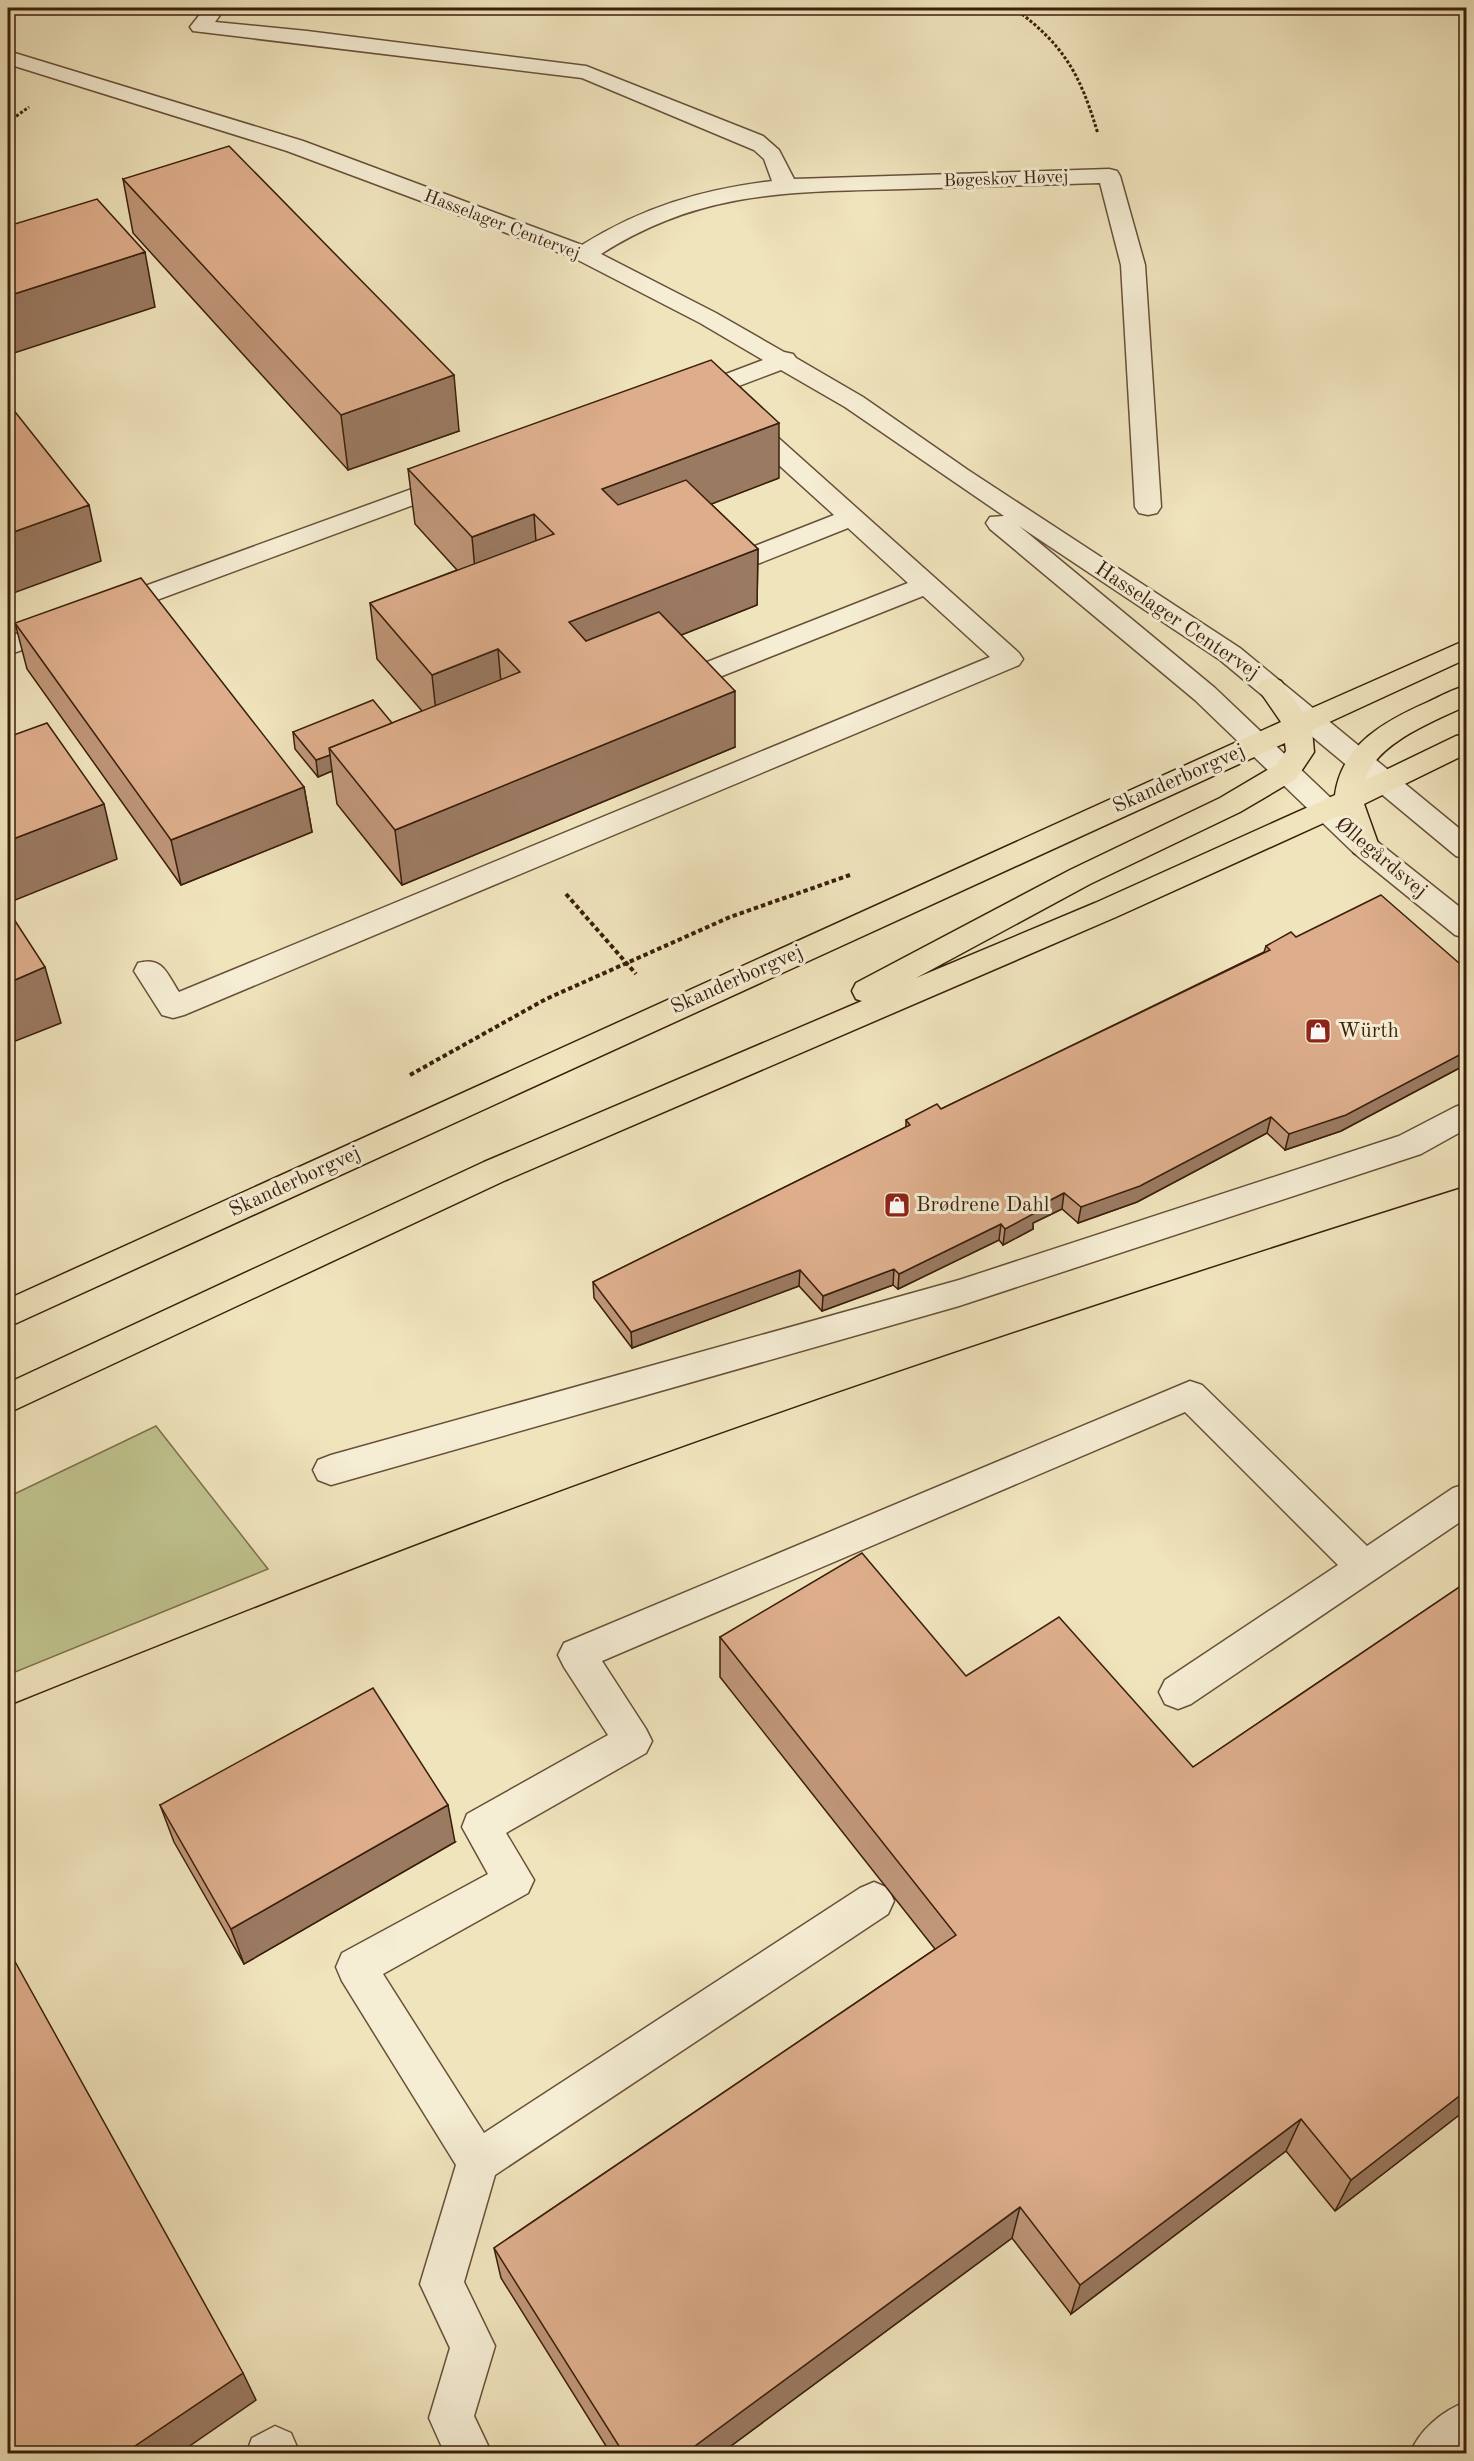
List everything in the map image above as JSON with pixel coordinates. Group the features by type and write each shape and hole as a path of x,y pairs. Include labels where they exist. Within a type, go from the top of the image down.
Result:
{"main road":[{"name":"Skanderborgvej","path":"8,1314 1467,649"},
{"path":"675,1094 1080,877 1230,805 1286,772 1300,752 1304,722 1271,687"},
{"path":"1337,805 1359,760 1377,743 1399,729 1467,695"},
{"path":"8,1399 495,1171 1112,908 1467,743"}],"street":[{"path":"214,8 200,27 586,72 755,141 769,149 776,159 784,185"},
{"name":"Hasselager Centervej","path":"8,57 295,146 584,254 783,359 854,402 959,475 1230,654 1271,687"},
{"path":"1109,176 1133,265 1148,507"},
{"name":"Bøgeskov Høvej","path":"584,254 654,214 701,199 784,185 1109,176"},
{"path":"666,405 783,359"},
{"path":"149,971 173,1007 1009,659 853,517 708,390"},
{"path":"8,646 472,475"},
{"name":"Hasselager Centervej","path":"959,475 997,521 1205,694 1286,772 1337,805"},
{"path":"751,557 853,517"},
{"path":"707,672 927,585"},
{"path":"1304,722 1359,760 1467,849"},
{"name":"Øllegårdsvej","path":"1337,805 1364,846 1467,928"},
{"path":"331,1470 959,1293 1410,1145 1467,1115"},
{"path":"478,2162 356,1967 514,1880 481,1827 633,1741 577,1655 1190,1395 1365,1568"},
{"path":"1178,1692 1467,1499"},
{"path":"470,2454 451,2418 473,2346 442,2284 478,2162 874,1901"},
{"path":"1432,2454 1467,2424"},
{"path":"268,2454 275,2449 278,2454"}],"path":[{"path":"1014,8 1036,23 1059,45 1075,69 1087,95 1109,176"},
{"path":"534,857 636,974"}],"green space":[{"path":"156,1426 268,1569 8,1675 8,1497"}],"building":[{"path":"229,146 454,375 341,415 123,179"},
{"path":"97,199 145,252 8,296 8,226"},
{"path":"711,360 779,423 602,489 618,505 686,480 758,549 569,622 586,641 659,612 735,691 395,830 329,748 520,672 498,649 432,675 370,603 554,534 534,514 472,537 408,469"},
{"path":"8,403 89,505 8,534"},
{"path":"141,578 304,787 171,840 15,623"},
{"path":"373,700 392,723 329,748 330,755 316,760 293,732"},
{"path":"47,723 104,804 8,841 8,737"},
{"path":"1381,895 1467,970 1467,1051 1346,1115 1289,1134 1271,1117 1140,1186 1081,1207 1064,1193 1031,1210 1035,1213 1005,1229 1001,1224 899,1274 894,1269 823,1296 800,1270 631,1332 593,1282 910,1125 906,1120 937,1104 941,1109 1270,950 1266,946 1291,932 1296,937"},
{"path":"8,910 45,967 8,983"},
{"path":"862,1553 966,1676 1059,1617 1193,1767 1467,1582 1467,2090 1351,2180 1301,2119 1080,2285 1020,2207 684,2454 624,2454 494,2248 956,1935 720,1637"},
{"path":"373,1688 448,1805 231,1929 160,1805"},
{"path":"8,1949 243,2373 123,2454 8,2454"}],"tram line":[{"path":"8,1706 239,1613 594,1478 1091,1307 1466,1186"}],"place":[{"name":"Würth","path":"1318,1031"},
{"name":"Brødrene Dahl","path":"897,1205"}]}
